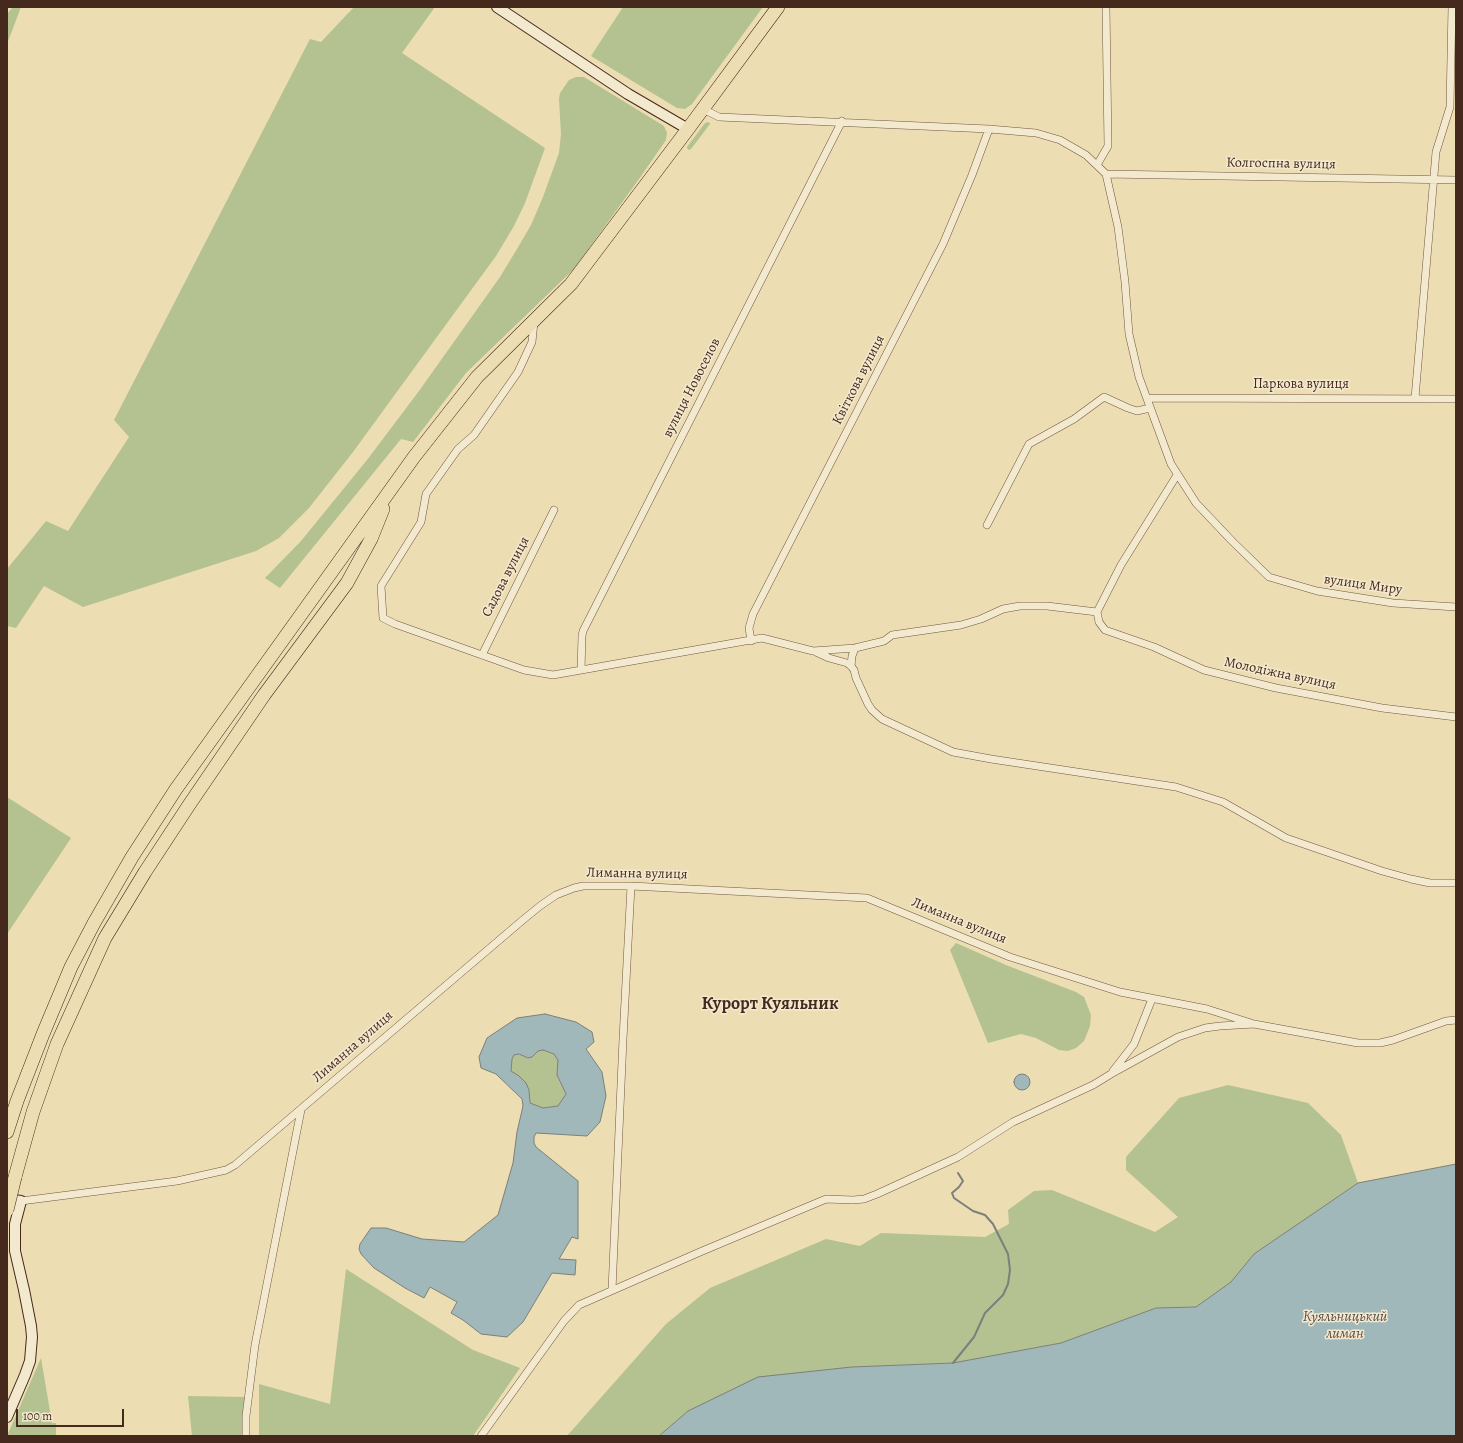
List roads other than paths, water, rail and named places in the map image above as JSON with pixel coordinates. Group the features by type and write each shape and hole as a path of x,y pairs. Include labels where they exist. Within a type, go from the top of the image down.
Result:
{"highway":[{"path":"7,1132 17,1101 71,967 94,923 132,857 176,789 414,457 477,377 571,284 703,110 778,7"},
{"path":"7,1210 33,1112 57,1044 105,938 188,805 264,695 347,583 371,539 391,491"}],"main road":[{"path":"497,7 628,94 688,129"},
{"name":"Лиманна вулиця","path":"7,1199 21,1201"},
{"path":"7,1417 25,1375 30,1361 31,1350 31,1326 14,1250 16,1224 21,1201"}],"street":[{"path":"1097,165 1108,146 1106,7"},
{"path":"1415,398 1432,180 1436,152 1450,107 1452,7"},
{"path":"703,110 720,117 989,128 1036,133 1060,140 1086,155 1106,174 1118,227 1125,282 1129,334 1139,377 1171,464 1177,475 1121,565 1097,612 1047,606 1020,606 1003,609 981,619 961,625 892,634 884,641 856,648 813,651"},
{"name":"вулиця Новоселов","path":"581,670 583,631 842,121"},
{"name":"Квіткова вулиця","path":"751,641 749,628 753,614 943,244 972,175 989,128"},
{"name":"Колгоспна вулиця","path":"1106,174 1456,180"},
{"path":"534,321 532,342 518,372 474,435 458,448 426,494 421,522 381,586 383,618 395,624 524,670 553,675 762,638 813,651 829,658 847,663 854,670 868,704 882,719 953,752 1176,787 1223,802 1286,838 1382,871 1411,879 1430,882 1456,883"},
{"path":"987,525 1029,444 1074,419 1104,397 1128,408 1137,410 1150,408"},
{"name":"Паркова вулиця","path":"1147,398 1456,399"},
{"name":"вулиця Миру","path":"1177,475 1196,503 1269,577 1317,592 1393,603 1456,607"},
{"name":"Садова вулиця","path":"482,654 554,510"},
{"name":"Молодіжна вулиця","path":"1097,612 1099,622 1105,630 1154,647 1204,670 1276,688 1382,708 1456,716"},
{"path":"758,646 762,638"},
{"path":"851,666 852,656 856,648"},
{"name":"Лиманна вулиця","path":"21,1201 177,1180 226,1170 244,1158 540,906 565,891 583,886 631,886 867,898 1010,957 1120,992 1207,1009 1254,1024"},
{"path":"612,1290 631,886"},
{"path":"1111,1074 1134,1044 1152,999"},
{"path":"481,1436 564,1321 579,1305 826,1199 864,1199 877,1194 958,1157 1013,1122 1092,1086 1178,1037 1213,1027 1254,1024 1358,1043 1380,1044 1446,1021 1456,1020"},
{"path":"246,1436 246,1416 255,1345 300,1110"}],"water":[{"path":"545,1014 576,1022 592,1032 594,1042 586,1049 602,1072 606,1096 600,1122 587,1136 536,1133 534,1137 536,1147 578,1181 578,1239 572,1237 559,1259 576,1260 575,1275 552,1273 523,1322 507,1337 481,1334 451,1313 457,1302 430,1287 424,1298 405,1288 374,1268 361,1254 359,1249 360,1244 371,1228 386,1228 422,1239 464,1242 498,1215 513,1163 517,1132 523,1106 522,1099 496,1074 481,1068 479,1057 487,1038 517,1018","holes":["543,1050 554,1054 558,1060 557,1075 566,1094 558,1106 543,1108 530,1103 529,1090 526,1083 511,1071 512,1059 514,1055 519,1054 528,1058 532,1057 538,1051"]},
{"path":"1022,1074 1028,1076 1030,1082 1028,1088 1022,1090 1016,1088 1014,1082 1016,1076"},
{"name":"Куяльницький лиман","path":"1456,1164 1456,1436 659,1436 688,1411 758,1377 852,1367 953,1363 1061,1343 1156,1308 1196,1307 1231,1282 1254,1254 1358,1183"}],"waterway":[{"path":"953,1363 974,1337 985,1313 1003,1295 1008,1284 1010,1270 1008,1254 993,1224 985,1215 973,1211 954,1198 952,1193 963,1181 958,1173"}],"district":[{"name":"Курорт Куяльник","path":"770,1005"}]}
